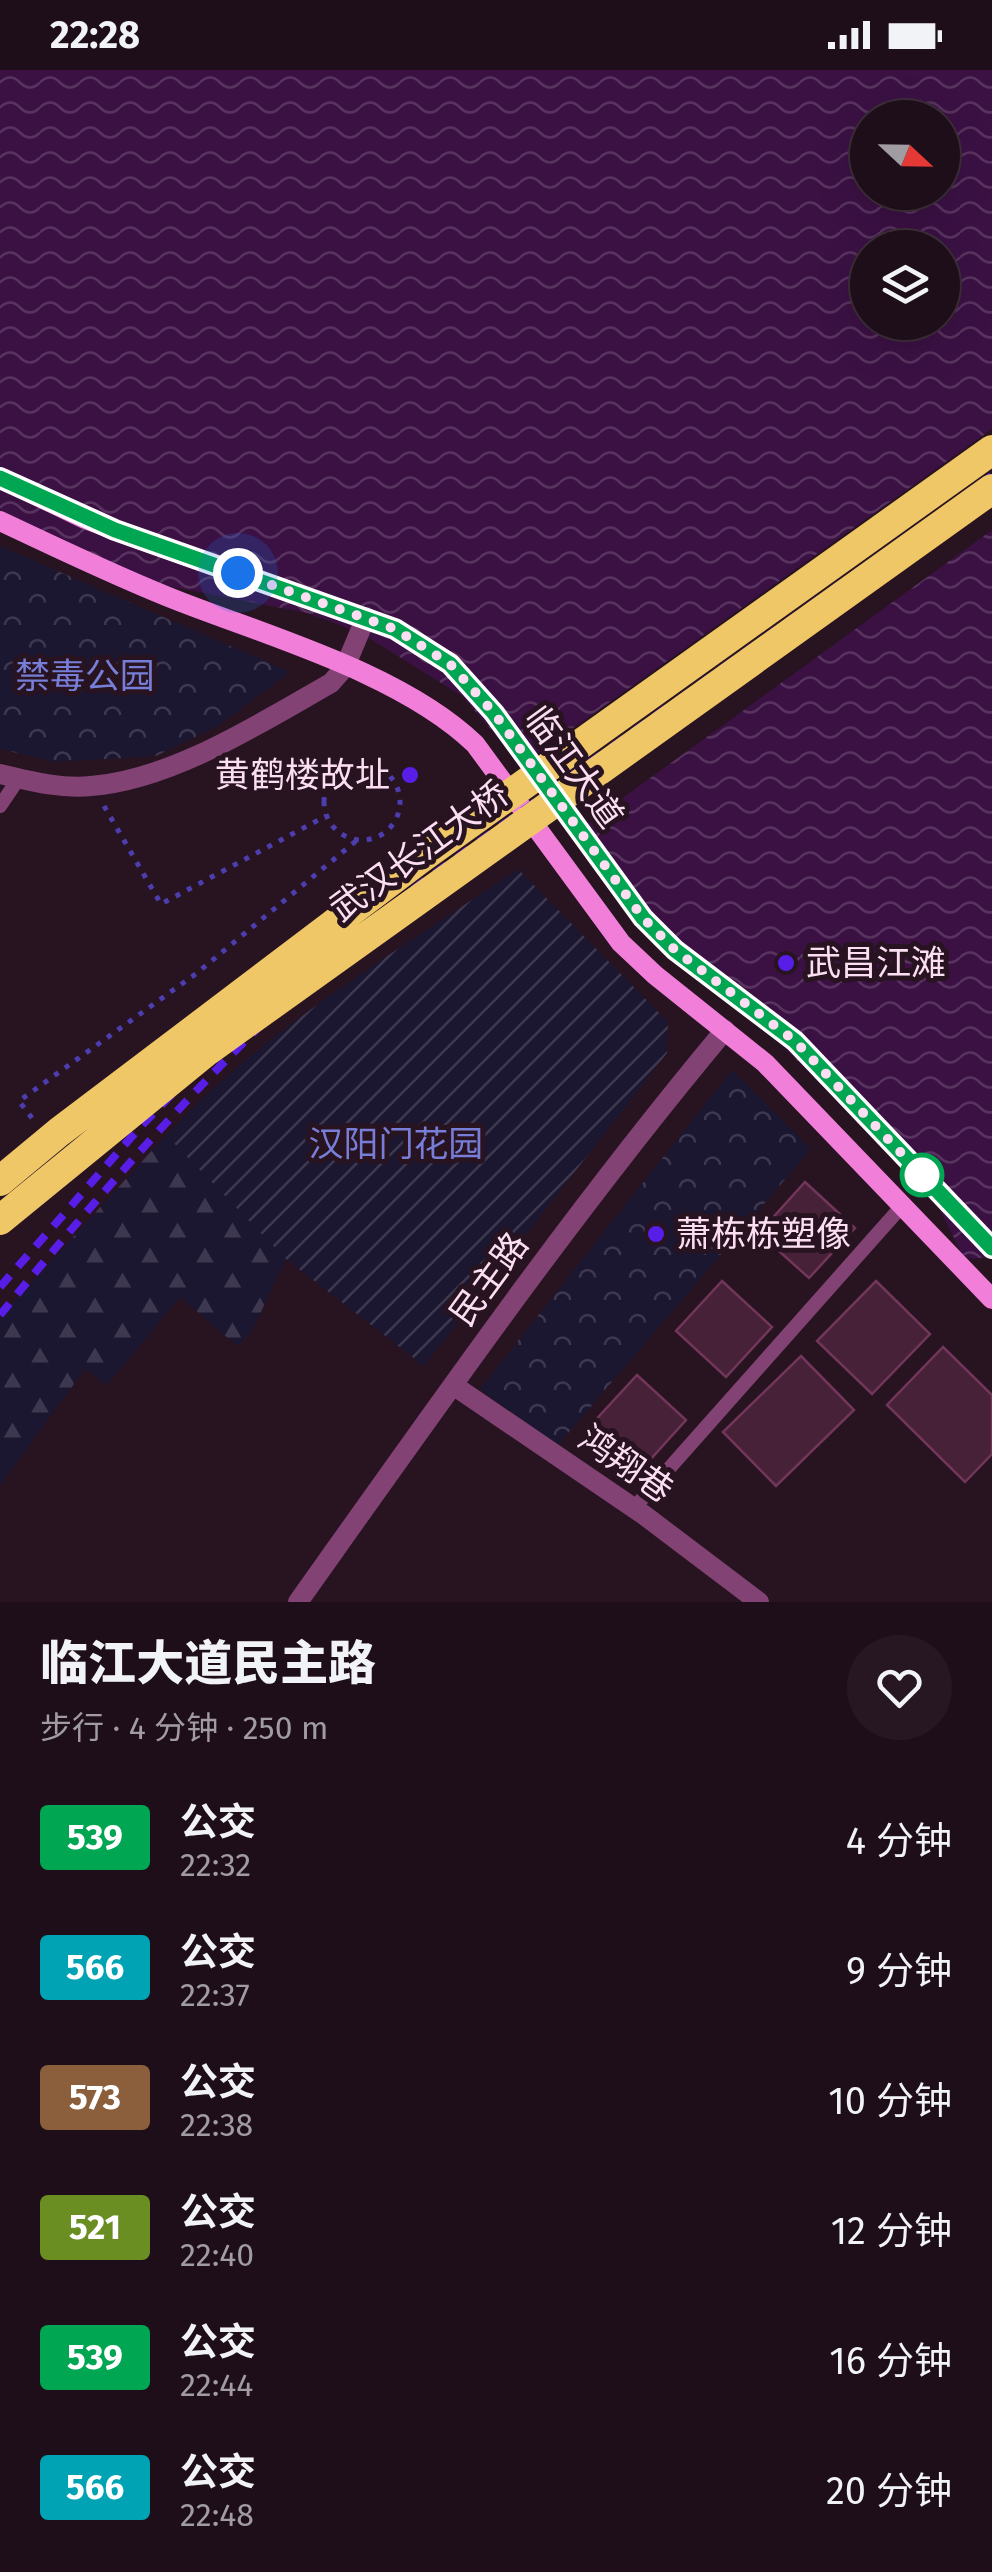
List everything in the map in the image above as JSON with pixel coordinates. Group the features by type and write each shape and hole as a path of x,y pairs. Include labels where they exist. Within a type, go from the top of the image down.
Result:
{"highway":[{"name":"武汉长江大桥","path":"0,1182 422,858 992,450"},
{"name":"武汉长江大桥","path":"0,1220 207,1052 472,858 992,489"}],"main road":[{"name":"临江大道","path":"0,478 85,519 366,618 425,645 472,685 643,918 675,950 814,1059 992,1248"},
{"name":"临江大道","path":"0,520 110,572 346,667 422,702 448,719 475,744 621,943 765,1063 992,1299"},
{"name":"民主路","path":"725,1030 747,1004"}],"street":[{"path":"9,776 54,786 92,786 138,777 186,759 331,682 346,667 366,618"},
{"name":"民主路","path":"298,1602 608,1174 725,1030"},
{"name":"鸿翔巷","path":"453,1385 634,1508 759,1602"}],"lane":[{"path":"0,806 9,776"},
{"path":"634,1508 902,1206"}],"path":[{"path":"50,1140 18,1101 197,974 356,841 382,835 398,814 400,799 388,775 364,764 339,772 326,789 323,802 332,827 356,841"},
{"path":"92,786 160,904 326,816"}],"green space":[{"name":"禁毒公园","path":"0,546 290,672 218,726 156,756 56,762 0,749"},
{"name":"汉阳门花园","path":"518,869 668,1022 667,1053 424,1366 286,1259 166,1135 205,1096 289,1025"},
{"path":"732,1070 811,1149 557,1446 480,1389"},
{"path":"166,1135 286,1259 250,1335 237,1346 180,1297 107,1385 85,1369 0,1485 0,1317"}],"water":[{"path":"0,70 992,70 992,1257 971,1259 962,1254 935,1200 637,898 462,696 361,633 307,613 168,586 0,522"}],"pier":[{"path":"992,429 992,530 573,834 516,769"}],"building":[{"path":"805,1182 855,1228 809,1278 759,1233"},
{"path":"722,1281 772,1327 726,1377 676,1331"},
{"path":"876,1281 930,1334 872,1394 817,1341"},
{"path":"943,1347 992,1395 992,1454 965,1482 887,1405"},
{"path":"801,1356 854,1410 776,1486 723,1432"},
{"path":"637,1375 686,1420 640,1471 591,1425"}],"railway":[{"path":"0,1315 198,1089 361,933 419,885 992,476"},
{"path":"0,1287 142,1125 267,997"}],"bus line":[{"name":"539","path":"0,478 144,542 395,629 450,664 494,713 643,918 675,950 795,1041 992,1248"}],"place":[{"name":"黄鹤楼故址","path":"410,775"},
{"name":"武昌江滩","path":"786,963"},
{"name":"萧栋栋塑像","path":"656,1234"}],"route":[{"path":"238,573 395,629 450,664 494,713 643,918 675,950 795,1041 922,1175"}]}
